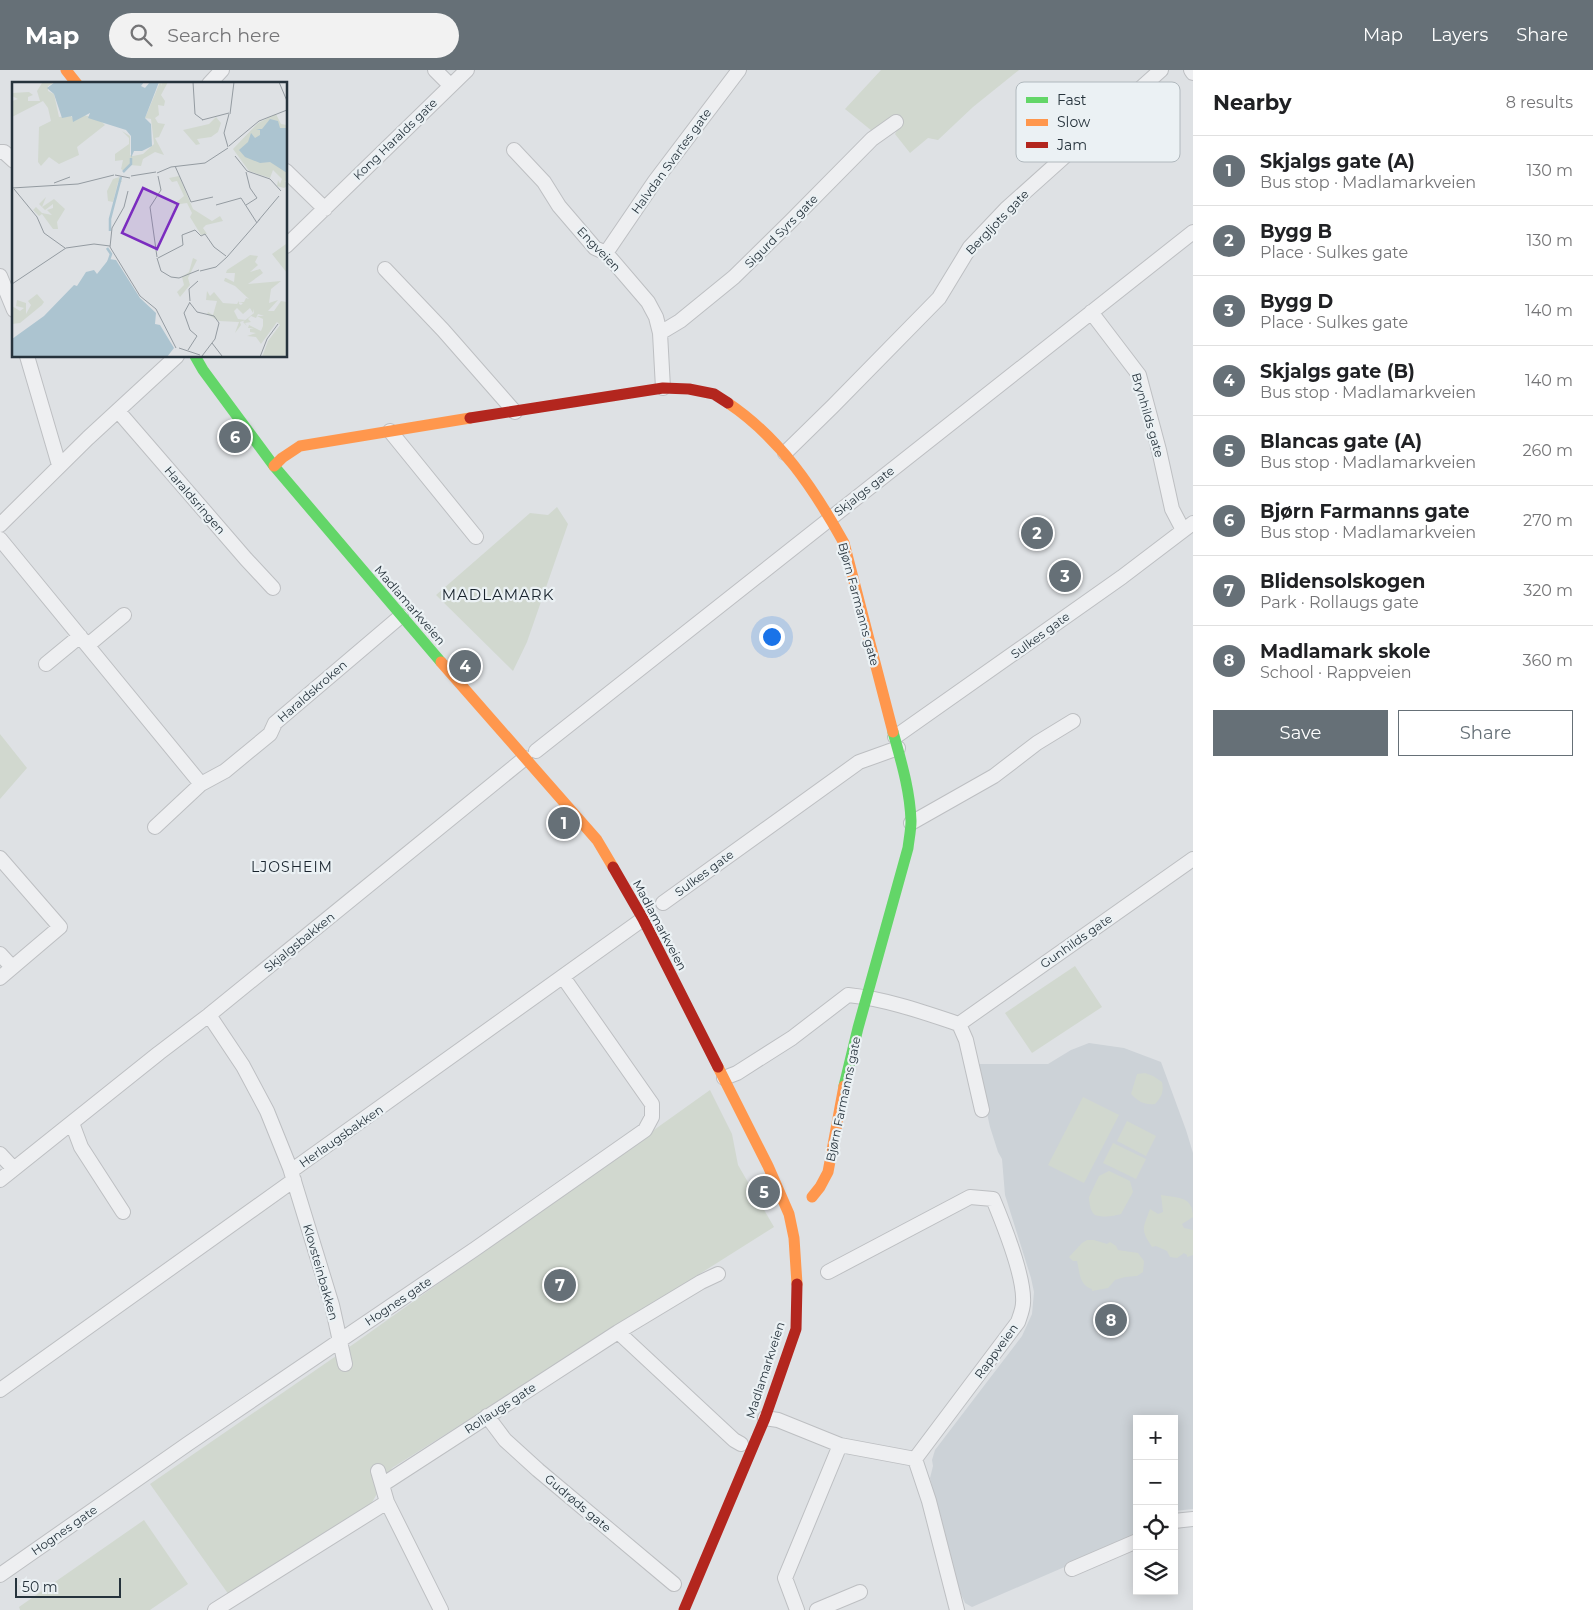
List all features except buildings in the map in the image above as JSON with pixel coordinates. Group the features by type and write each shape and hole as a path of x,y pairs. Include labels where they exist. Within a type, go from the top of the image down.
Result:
{"main road":[{"path":"67,71 75,82"},
{"name":"Madlamarkveien","path":"196,358 274,466 401,616 530,754 597,840 643,919 768,1166 789,1214 797,1269 796,1328 765,1418 684,1610"},
{"name":"Bjørn Farmanns gate","path":"274,466 300,446 663,388 689,389 714,394 749,417 769,434 785,452 844,542 873,660 905,776 911,823 908,848 843,1089 828,1172 812,1197"}],"street":[{"path":"211,82 222,70"},
{"path":"436,70 450,85"},
{"name":"Kong Haralds gate","path":"288,244 467,70"},
{"name":"Halvdan Svartes gate","path":"606,253 661,173 739,70"},
{"name":"Bergljots gate","path":"1148,82 1161,70"},
{"name":"Sigurd Syrs gate","path":"660,333 680,321 734,277 792,221 872,138 896,122"},
{"name":"Engveien","path":"514,150 544,182 558,206 595,248 606,253 648,302 656,317 660,333 663,388"},
{"path":"0,152 4,152 12,159"},
{"name":"Bergljots gate","path":"785,452 939,298 970,247 1006,209 1058,162"},
{"path":"288,173 324,209"},
{"name":"Skjalgs gate","path":"530,754 1193,232"},
{"path":"386,269 462,351 515,412"},
{"path":"0,276 12,305"},
{"name":"Brynhilds gate","path":"1091,312 1139,375 1172,509 1188,527"},
{"path":"28,358 60,465"},
{"path":"0,525 60,465 175,358"},
{"name":"Haraldsringen","path":"118,411 273,588"},
{"path":"390,431 476,537"},
{"name":"Sulkes gate","path":"663,903 852,767 897,743 1188,527"},
{"path":"0,539 201,784"},
{"path":"46,664 124,615"},
{"name":"Haraldskroken","path":"155,827 201,784 225,771 270,734 275,723 401,616"},
{"path":"911,823 994,776 1037,743 1073,721"},
{"name":"Skjalgsbakken","path":"0,1180 159,1053 209,1016 530,754"},
{"path":"0,858 60,927 0,978"},
{"name":"Gunhilds gate","path":"959,1024 1193,859"},
{"name":"Herlaugsbakken","path":"0,1390 643,919"},
{"path":"0,954 12,967"},
{"name":"Hognes gate","path":"0,1575 646,1130 652,1117 652,1104 563,977"},
{"path":"724,1078 737,1074 792,1038 848,995 867,997 914,1009 959,1024 966,1040 982,1110"},
{"name":"Klovsteinbakken","path":"209,1016 243,1066 267,1111 292,1175 332,1304 345,1364"},
{"path":"72,1123 81,1147 122,1212"},
{"path":"0,1154 14,1169"},
{"name":"Rappveien","path":"828,1272 970,1197 993,1198 1009,1242 1022,1287 1023,1304 1018,1322 915,1459"},
{"name":"Rollaugs gate","path":"387,1502 380,1478 488,1416 618,1332 701,1282 718,1274"},
{"path":"618,1332 734,1440 741,1444"},
{"name":"Gudrøds gate","path":"488,1416 505,1440 538,1470 674,1584"},
{"path":"765,1418 778,1420 840,1446 915,1459 929,1500 957,1610"},
{"path":"797,1610 785,1578 840,1446"},
{"path":"215,1610 387,1502 441,1610"},
{"path":"1178,1521 1193,1519"},
{"path":"1072,1569 1133,1543"},
{"path":"817,1610 860,1592"}],"shaded area":[{"path":"881,70 1019,70 973,107 938,140 928,138 910,153 895,134 902,121 894,115 872,131 845,109"},
{"path":"557,507 568,524 527,642 513,671 436,595 530,513 548,515"},
{"path":"0,734 27,768 0,799"},
{"path":"1075,966 1102,1007 1032,1053 1005,1013"},
{"path":"1089,1043 1124,1048 1161,1062 1193,1153 1193,1509 1178,1511 1178,1415 1133,1415 1133,1535 1083,1559 972,1607 965,1603 959,1590 930,1478 933,1466 932,1460 935,1450 1022,1336 1032,1314 1034,1292 1005,1195 1002,1159 990,1127 976,1064 1048,1064 1071,1050"},
{"path":"1145,1073 1162,1082 1162,1094 1155,1104 1142,1102 1131,1094 1137,1074"},
{"path":"710,1090 732,1134 738,1165 774,1227 392,1468 371,1504 229,1595 150,1484 355,1343"},
{"path":"1083,1097 1119,1115 1084,1183 1048,1165"},
{"path":"1127,1121 1156,1136 1146,1156 1117,1141"},
{"path":"1113,1143 1146,1159 1136,1179 1103,1163"},
{"path":"1109,1171 1130,1181 1133,1192 1121,1214 1098,1216 1092,1211 1089,1197 1099,1176"},
{"path":"1161,1195 1183,1199 1190,1205 1193,1217 1182,1224 1184,1228 1193,1230 1193,1255 1187,1257 1184,1253 1177,1258 1170,1257 1167,1251 1156,1246 1152,1247 1146,1236 1144,1225 1150,1209 1158,1214 1163,1212"},
{"path":"1087,1240 1107,1244 1110,1242 1118,1250 1138,1253 1144,1261 1143,1272 1137,1276 1115,1280 1108,1288 1092,1291 1082,1282 1077,1261 1073,1261 1069,1257"},
{"path":"144,1520 188,1584 150,1610 20,1610 19,1607"}],"traffic: fast":[{"path":"196,358 274,466 441,662"},
{"path":"844,1086 858,1028 908,848 910,834 909,798 893,732"}],"traffic: slow":[{"path":"66,70 75,82"},
{"path":"728,403 747,417 780,448 821,503 844,543 893,732"},
{"path":"274,466 300,446 470,418"},
{"path":"441,662 597,840 613,867"},
{"path":"718,1067 768,1166 789,1214 794,1238 797,1284"},
{"path":"812,1197 828,1172 844,1086"}],"traffic: jam":[{"path":"470,418 663,388 689,389 714,394 728,403"},
{"path":"613,867 643,919 718,1067"},
{"path":"684,1610 765,1418 796,1329 797,1284"}],"place":[{"name":"Bjørn Farmanns gate","path":"235,437"},
{"name":"Bygg B","path":"1037,533"},
{"name":"Bygg D","path":"1065,576"},
{"name":"Skjalgs gate (B)","path":"465,666"},
{"name":"Skjalgs gate (A)","path":"564,823"},
{"name":"Blancas gate (A)","path":"764,1192"},
{"name":"Blidensolskogen","path":"560,1285"},
{"name":"Madlamark skole","path":"1111,1320"}],"district":[{"name":"MADLAMARK","path":"498,594"},
{"name":"LJOSHEIM","path":"292,867"}]}
